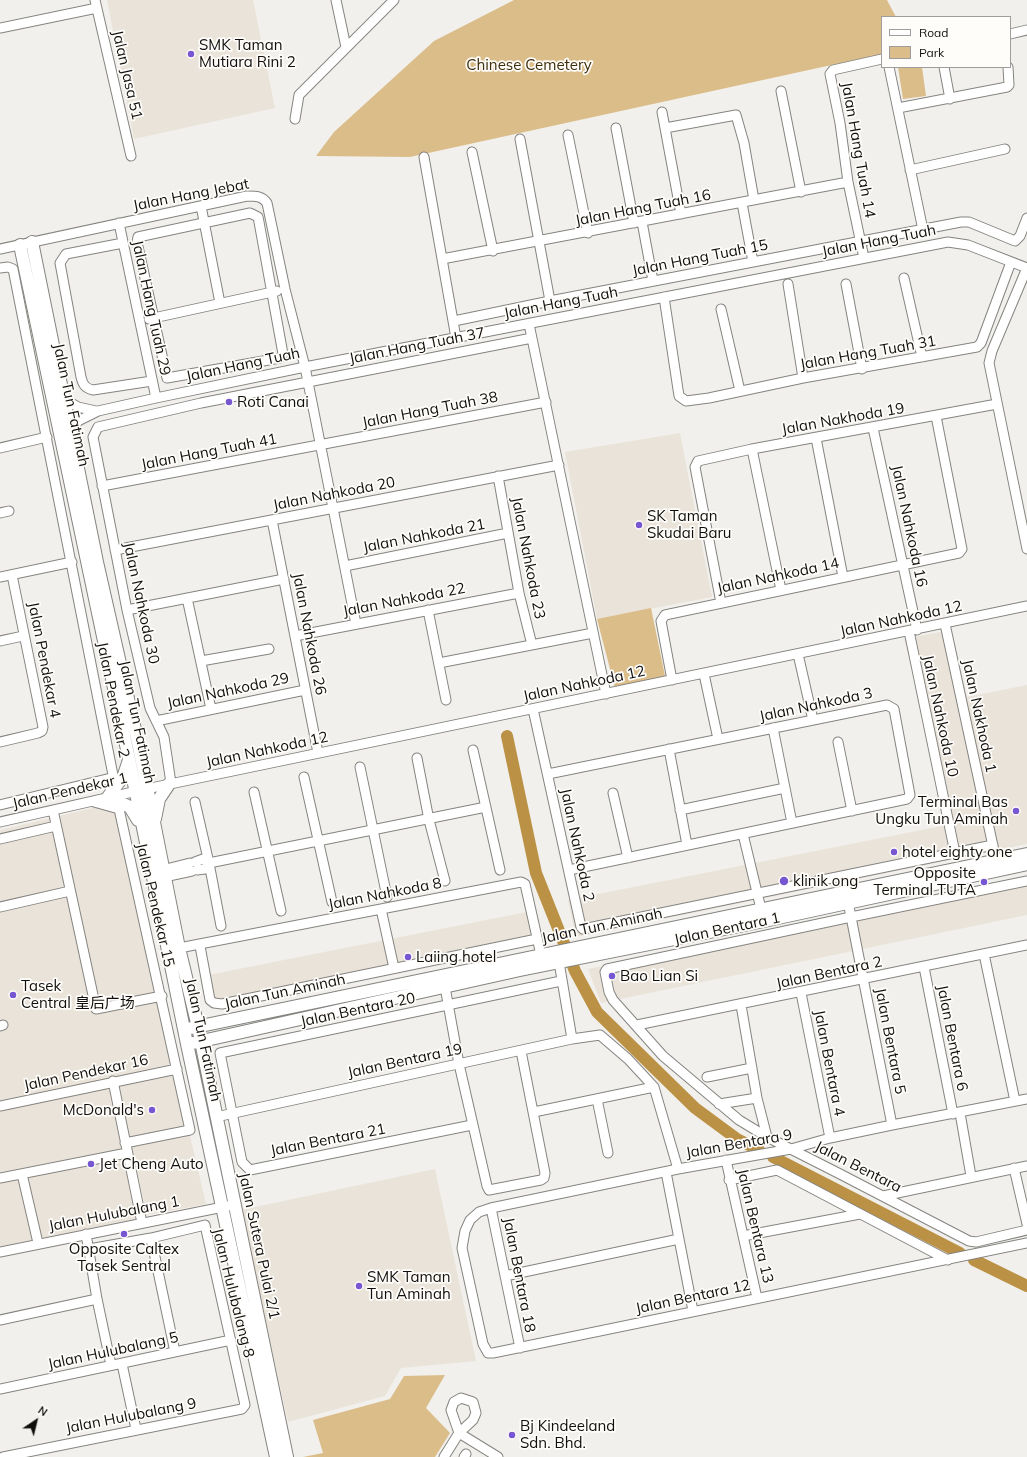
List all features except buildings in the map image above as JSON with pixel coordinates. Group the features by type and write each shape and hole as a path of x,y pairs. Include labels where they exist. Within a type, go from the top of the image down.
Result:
{"main road":[{"name":"Jalan Tun Fatimah","path":"32,242 33,304 64,399 78,493 129,759 141,790"},
{"name":"Jalan Tun Fatimah","path":"20,245 78,493 141,790 148,827 159,906 186,1044 276,1457"},
{"path":"129,759 124,775 108,797 130,807 148,827 159,799 170,784"},
{"name":"Jalan Tun Fatimah","path":"148,827 163,873 178,948 201,1041"},
{"name":"Jalan Tun Aminah","path":"186,1044 446,987 593,949 761,909 1027,854"},
{"name":"Jalan Tun Aminah","path":"593,949 848,902 1027,864"},
{"path":"159,906 162,901 156,876 159,871 163,873"},
{"name":"Jalan Tun Aminah","path":"184,1030 541,955 558,959"},
{"name":"Jalan Sutera Pulai 2/1","path":"201,1041 287,1457"}],"street":[{"path":"336,0 346,47"},
{"path":"295,119 299,95 394,0"},
{"path":"0,28 96,4"},
{"name":"Jalan Jasa 51","path":"96,4 131,156"},
{"path":"1011,34 1027,30"},
{"name":"Jalan Hang Tuah 14","path":"864,258 848,182 831,71 881,59"},
{"path":"889,68 923,230"},
{"path":"944,68 950,99"},
{"path":"898,108 1007,87 1009,85 1008,68"},
{"path":"781,91 801,192"},
{"path":"662,112 682,214"},
{"path":"665,128 736,115 742,137 754,200"},
{"path":"616,128 653,281"},
{"path":"568,135 588,232"},
{"path":"520,139 550,301"},
{"path":"910,170 1005,149"},
{"path":"472,152 493,251"},
{"path":"424,157 456,338"},
{"name":"Jalan Hang Tuah 16","path":"442,259 493,251 848,182"},
{"name":"Jalan Hang Jebat","path":"0,249 247,196 264,198 267,203 285,289 305,367 356,624"},
{"path":"742,203 753,262"},
{"path":"201,206 220,303"},
{"path":"250,213 258,217 284,350 280,358 170,379 167,378 137,242 138,237 204,224 250,213"},
{"name":"Jalan Hang Tuah 15","path":"454,321 653,281 969,222 1015,241 1018,239 1027,218"},
{"name":"Jalan Hang Tuah 29","path":"119,224 156,398"},
{"name":"Jalan Hang Tuah","path":"70,432 78,421 98,411 156,398 305,367 948,242 968,245 1027,268"},
{"path":"123,243 66,254 60,263 81,377 83,384 87,388 93,390 152,381"},
{"name":"Jalan Hang Tuah 31","path":"664,297 678,392 679,396 686,401 709,398 803,378 862,369 977,347 981,342 1011,262"},
{"path":"0,268 8,267 13,269 33,304 47,436 72,562 0,577"},
{"path":"1027,268 992,351 989,363 1027,549"},
{"path":"904,278 922,357"},
{"path":"788,284 803,378"},
{"path":"846,284 862,369"},
{"path":"140,320 285,289"},
{"path":"721,309 740,391"},
{"path":"529,324 606,694"},
{"name":"Jalan Hang Tuah 37","path":"98,427 201,403 308,381 532,338"},
{"name":"Jalan Hang Tuah","path":"64,399 82,408 98,411"},
{"name":"Jalan Hang Tuah 38","path":"320,445 546,402"},
{"name":"Jalan Nakhoda 19","path":"721,603 696,464 698,461 752,449 873,428 997,404"},
{"name":"Jalan Nahkoda 14","path":"672,680 661,620 665,615 959,553 962,549 936,416"},
{"name":"Jalan Nahkoda 30","path":"98,427 93,437 127,610 150,708 164,737 170,784"},
{"name":"Jalan Nahkoda 16","path":"873,428 903,565 913,631"},
{"path":"0,448 47,436"},
{"path":"816,438 842,577"},
{"name":"Jalan Hang Tuah 41","path":"102,486 320,445"},
{"path":"752,449 781,590"},
{"name":"Jalan Nahkoda 20","path":"115,550 333,507 559,465"},
{"name":"Jalan Nahkoda 23","path":"498,476 519,593 532,645"},
{"path":"59,496 78,493"},
{"name":"Jalan Nahkoda 26","path":"272,520 318,753"},
{"name":"Jalan Nahkoda 21","path":"345,566 508,533"},
{"name":"Jalan Pendekar 2","path":"0,804 111,778 113,775 72,562"},
{"name":"Jalan Pendekar 4","path":"0,742 38,733 42,731 43,727 23,636 12,575"},
{"path":"127,610 284,579"},
{"name":"Jalan Nahkoda 22","path":"295,636 519,593"},
{"path":"187,598 211,709"},
{"name":"Jalan Nahkoda 12","path":"141,790 913,631 1027,606"},
{"path":"428,610 446,700"},
{"name":"Jalan Nakhoda 1","path":"945,624 996,860"},
{"name":"Jalan Nahkoda 10","path":"913,631 955,853"},
{"path":"439,663 593,632"},
{"path":"0,641 23,636"},
{"path":"201,661 269,649"},
{"path":"798,654 813,720"},
{"path":"704,674 718,739"},
{"name":"Jalan Nahkoda 29","path":"156,721 306,690"},
{"name":"Jalan Nahkoda 3","path":"548,774 887,704 894,709 910,795 907,799 569,870"},
{"name":"Jalan Nahkoda 2","path":"534,709 581,927 583,929 993,845"},
{"path":"773,728 792,823"},
{"path":"838,742 852,811"},
{"path":"669,749 687,846"},
{"path":"473,750 500,870"},
{"path":"417,758 429,820 445,881"},
{"path":"360,766 387,898"},
{"path":"304,777 332,902"},
{"path":"680,810 785,788"},
{"name":"Jalan Pendekar 1","path":"0,822 141,790"},
{"path":"254,792 266,852 281,912"},
{"path":"613,793 628,858"},
{"name":"Jalan Pendekar 15","path":"91,801 119,809 162,996 190,1130 125,1143"},
{"path":"195,802 210,863 221,926"},
{"path":"163,873 193,866 203,860 210,863 319,840 429,820 486,807"},
{"path":"53,810 96,1009 162,996"},
{"path":"0,839 56,826"},
{"path":"743,834 761,909"},
{"name":"Jalan Bentara 1","path":"608,969 1027,881"},
{"name":"Jalan Nahkoda 8","path":"178,948 200,946 520,882 525,884 541,955"},
{"path":"0,907 70,891"},
{"path":"848,902 851,917"},
{"path":"381,909 394,968"},
{"name":"Jalan Bentara 5","path":"851,917 892,1124"},
{"path":"200,946 210,1000 214,1003 222,1004 537,939"},
{"name":"Jalan Bentara 2","path":"637,1025 801,993 1027,945"},
{"path":"984,954 1015,1101"},
{"path":"558,959 572,1039"},
{"name":"Jalan Bentara 6","path":"924,967 971,1176"},
{"name":"Jalan Bentara","path":"608,969 605,972 609,992 671,1064 718,1104 739,1120 766,1137 883,1196 969,1242 976,1242 1027,1230"},
{"name":"Jalan Bentara 20","path":"232,1112 220,1055 222,1051 561,981"},
{"path":"446,987 459,1064 486,1186 489,1190 541,1180 544,1178 545,1173 534,1112 521,1051"},
{"name":"Jalan Bentara 4","path":"801,993 830,1138"},
{"path":"741,1005 757,1098 766,1137"},
{"name":"Jalan Bentara 19","path":"216,1117 232,1112 572,1039 600,1035 624,1055 654,1087"},
{"path":"707,1077 752,1068"},
{"name":"Jalan Pendekar 16","path":"0,1106 177,1069"},
{"path":"113,1082 142,1222"},
{"path":"534,1112 654,1087 678,1169"},
{"path":"718,1104 757,1098"},
{"path":"597,1099 608,1153"},
{"name":"Jalan Bentara 9","path":"465,1230 470,1220 480,1212 491,1208 678,1169 791,1149 830,1138 892,1124 1027,1099"},
{"name":"Jalan Bentara 21","path":"232,1112 242,1162 250,1170 472,1124"},
{"path":"0,1178 127,1153"},
{"name":"Jalan Bentara 13","path":"726,1160 729,1180 757,1298"},
{"path":"883,1196 971,1176 1027,1166"},
{"path":"1014,1168 1027,1224"},
{"path":"729,1180 777,1170 948,1260"},
{"path":"666,1172 693,1311"},
{"path":"22,1174 38,1243"},
{"name":"Jalan Hulubalang 1","path":"0,1252 234,1204"},
{"name":"Jalan Bentara 18","path":"491,1208 520,1348"},
{"path":"743,1236 860,1214"},
{"name":"Jalan Hulubalang 8","path":"89,1249 151,1238 206,1225 246,1401 242,1409"},
{"name":"Jalan Bentara 12","path":"465,1230 462,1248 486,1350 488,1353 520,1348 693,1311 1027,1244"},
{"path":"86,1234 97,1299 112,1365"},
{"path":"151,1238 175,1352"},
{"path":"506,1276 678,1239"},
{"path":"0,1320 97,1299"},
{"name":"Jalan Hulubalang 5","path":"0,1389 231,1340"},
{"path":"122,1364 136,1429"},
{"name":"Jalan Hulubalang 9","path":"3,1457 136,1429 242,1409"},
{"path":"444,1457 459,1433 498,1457"}],"shaded area":[{"name":"SMK Taman Mutiara Rini 2","path":"107,0 253,0 275,108 134,139"},
{"name":"SK Taman Skudai Baru","path":"680,433 712,597 597,619 565,452"},
{"path":"951,630 967,697 1027,685 1027,844 576,937 568,900 952,824 904,639"},
{"path":"114,803 179,1062 108,1079 122,1151 0,1176 0,830"},
{"path":"1027,876 1027,915 601,1003 588,969"},
{"path":"527,912 534,937 222,1001 212,999 208,975"},
{"path":"175,1072 206,1204 147,1215 117,1083"},
{"path":"126,1156 139,1219 0,1248 0,1181"},
{"name":"SMK Taman Tun Aminah","path":"435,1169 476,1361 401,1368 385,1396 288,1422 241,1210"}],"green space":[{"name":"Chinese Cemetery","path":"514,0 887,0 895,16 881,16 881,54 410,157 316,156 334,132 434,41"},
{"path":"898,68 922,68 926,96 903,99"},
{"path":"651,608 665,676 615,688 597,619"},
{"path":"445,1375 426,1408 450,1433 435,1457 303,1457 323,1453 313,1420 390,1399 404,1376"}],"waterway":[{"path":"507,736 536,873 575,971 597,1012 695,1108 737,1139 759,1150"},
{"path":"773,1157 960,1253"},
{"path":"974,1260 1027,1286"}],"place":[{"name":"SMK Taman Mutiara Rini 2","path":"191,54"},
{"name":"Roti Canai","path":"229,402"},
{"name":"SK Taman Skudai Baru","path":"639,525"},
{"name":"Terminal Bas Ungku Tun Aminah","path":"1016,811"},
{"name":"hotel eighty one","path":"894,852"},
{"name":"klinik ong","path":"784,881"},
{"name":"Opposite Terminal TUTA","path":"984,882"},
{"name":"Laiing hotel","path":"408,957"},
{"name":"Bao Lian Si","path":"612,976"},
{"name":"Tasek Central 皇后广场","path":"13,995"},
{"name":"McDonald's","path":"152,1110"},
{"name":"Jet Cheng Auto","path":"91,1164"},
{"name":"Opposite Caltex Tasek Sentral","path":"124,1234"},
{"name":"SMK Taman Tun Aminah","path":"359,1286"},
{"name":"Bj Kindeeland Sdn. Bhd.","path":"512,1435"}]}
